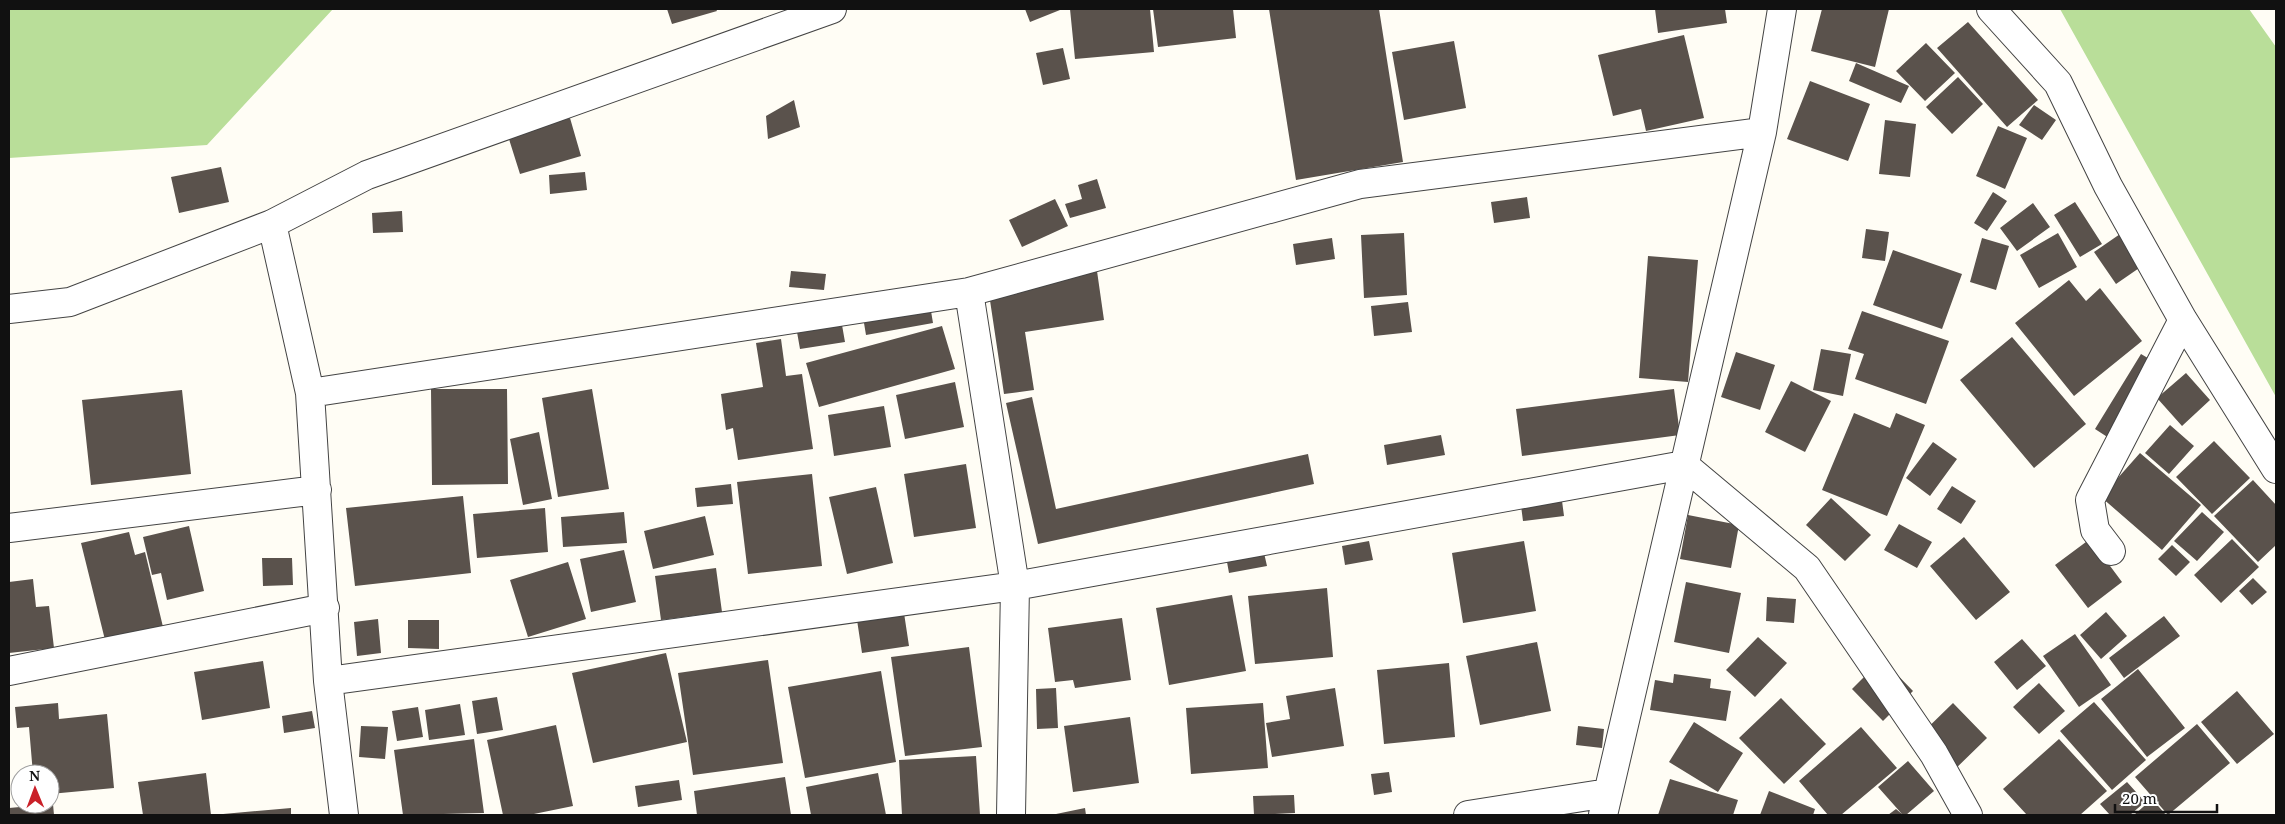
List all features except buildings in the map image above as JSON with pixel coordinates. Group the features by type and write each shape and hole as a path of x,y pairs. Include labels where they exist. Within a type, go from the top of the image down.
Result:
{"street":[{"path":"9,309 70,302 272,224 367,175 832,9"},
{"path":"1468,815 1606,804 1762,132 1782,9"},
{"path":"1991,9 2058,83 2108,186 2183,320 2276,469"},
{"path":"310,393 969,292 1360,184 1762,132"},
{"path":"272,224 310,393 325,608 328,681 344,815"},
{"path":"969,292 1015,586 1011,815"},
{"path":"2111,551 2095,530 2090,500 2183,320"},
{"path":"328,681 1015,586 1684,465"},
{"path":"1684,465 1807,568 1934,754 1968,815"},
{"path":"9,528 317,490"},
{"path":"9,671 325,608"}],"green space":[{"path":"9,9 333,9 207,145 9,158"},
{"path":"2060,9 2249,9 2276,47 2276,397"}]}
